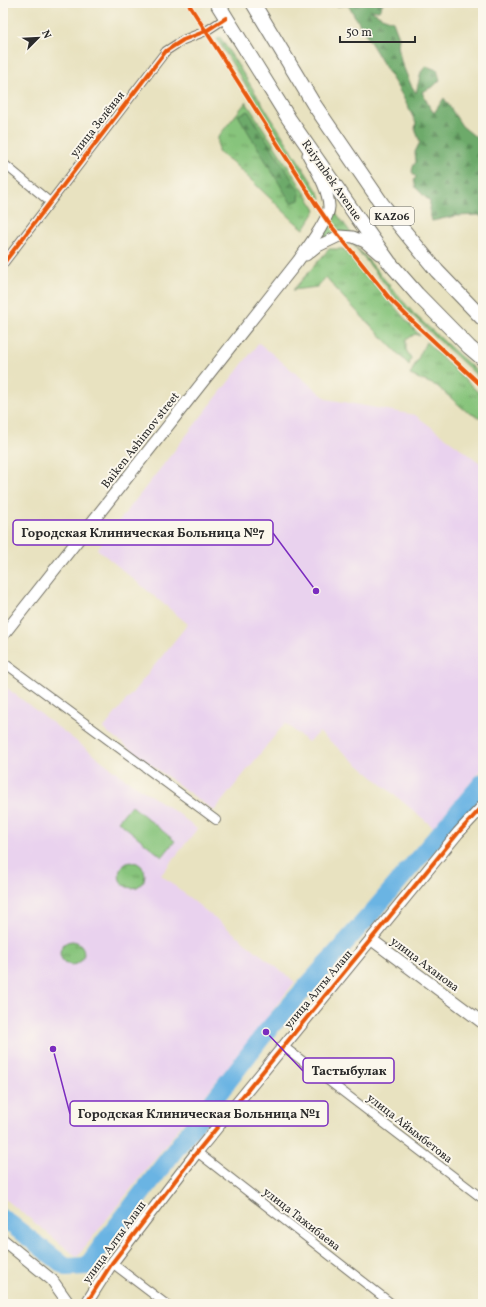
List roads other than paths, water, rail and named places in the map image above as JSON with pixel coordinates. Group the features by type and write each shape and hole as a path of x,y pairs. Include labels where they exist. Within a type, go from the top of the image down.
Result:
{"highway":[{"name":"Raiymbek Avenue","path":"217,3 289,119 389,262 422,299 469,347 483,359"},
{"name":"KАZ06","path":"253,3 313,103 382,204 437,271 483,319"}],"street":[{"name":"улица Зелёная","path":"3,264 166,51 183,40 206,31 226,18"},
{"path":"289,119 325,189 330,207 326,220 298,261"},
{"path":"3,163 50,202"},
{"path":"298,261 316,247 340,236 353,237 365,242 389,262"},
{"name":"Baiken Ashimov street","path":"3,635 298,261"},
{"path":"3,662 216,820"},
{"name":"улица Алты Алаш","path":"86,1304 112,1263 197,1152 458,833 483,806"},
{"name":"улица Аханова","path":"372,940 483,1023"},
{"name":"улица Айымбетова","path":"283,1046 483,1199"},
{"name":"улица Тажибаева","path":"197,1152 392,1304"},
{"path":"3,1240 52,1280 69,1304"},
{"path":"112,1263 166,1304"}],"waterway":[{"path":"3,1218 66,1267 87,1266 266,1032 376,908 483,782"}],"place":[{"name":"Городская Клиническая Больница №7","path":"316,591"},
{"name":"Тастыбулак","path":"266,1032"},
{"name":"Городская Клиническая Больница №1","path":"53,1049"}]}
